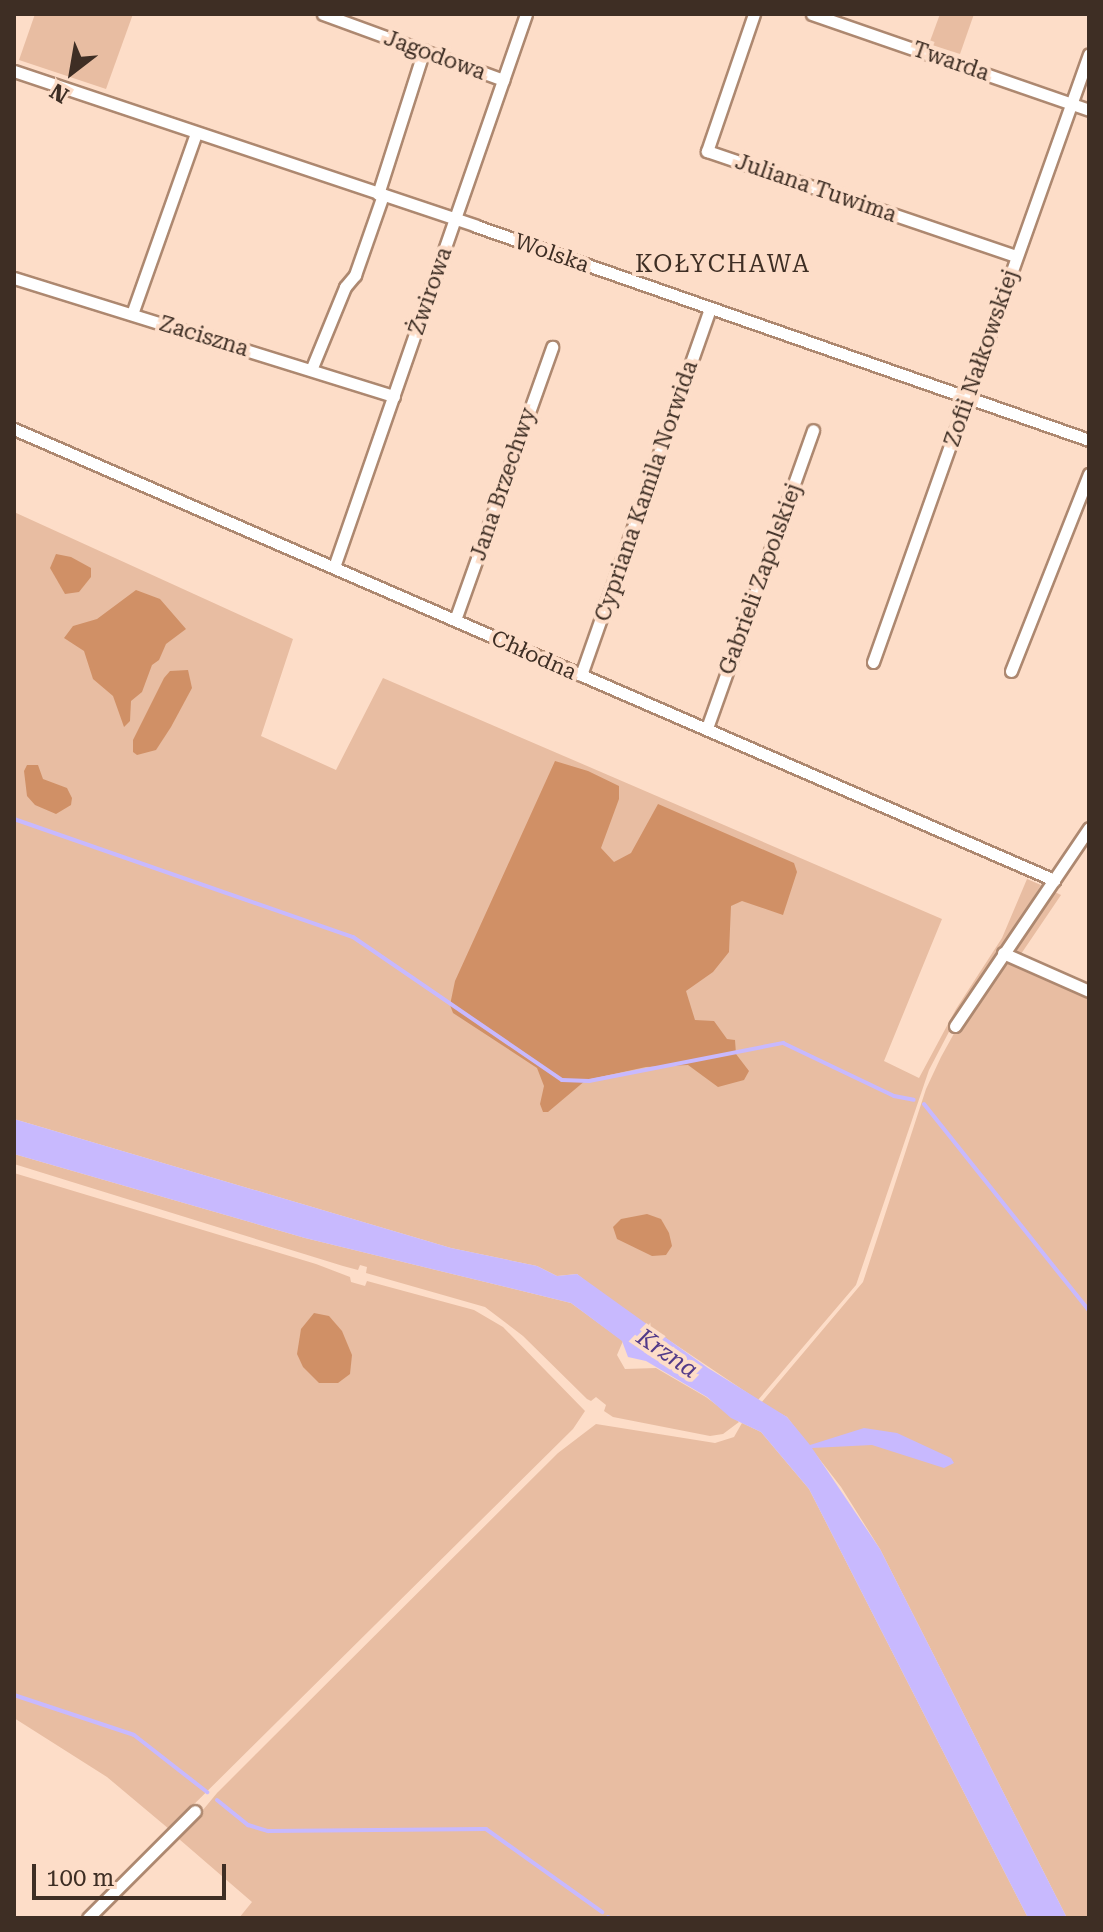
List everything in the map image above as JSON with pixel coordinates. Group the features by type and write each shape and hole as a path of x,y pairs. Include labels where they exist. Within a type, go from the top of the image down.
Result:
{"street":[{"name":"Jagodowa","path":"323,14 503,80"},
{"name":"Żwirowa","path":"334,567 526,14"},
{"name":"Juliana Tuwima","path":"754,14 707,151 1016,256"},
{"name":"Twarda","path":"812,14 1089,110"},
{"path":"311,370 345,287 355,275 424,50"},
{"name":"Zofii Nałkowskiej","path":"873,662 1089,54"},
{"name":"Wolska","path":"14,71 455,219 1089,440"},
{"path":"132,314 196,133"},
{"name":"Zaciszna","path":"14,278 394,396"},
{"name":"Cypriana Kamila Norwida","path":"581,675 710,308"},
{"name":"Jana Brzechwy","path":"455,620 552,347"},
{"name":"Chłodna","path":"14,429 1054,880"},
{"name":"Gabrieli Zapolskiej","path":"707,728 813,430"},
{"path":"1011,671 1089,474"},
{"path":"955,1026 1089,828"},
{"path":"1003,953 1089,991"},
{"path":"88,1918 195,1811"}],"shaded area":[{"path":"35,14 133,14 106,89 19,60"},
{"path":"940,14 974,14 960,54 929,44"},
{"path":"14,512 293,639 261,736 336,770 383,678 942,919 884,1061 919,1078 956,1009 1002,938 1027,879 1041,885 952,1026 929,1070 856,1285 758,1400 609,1300 577,1274 557,1276 537,1266 451,1248 14,1119"},
{"path":"56,554 71,557 91,568 91,577 79,592 65,594 50,568"},
{"path":"136,590 160,599 186,629 166,644 159,660 152,665 142,692 131,701 130,721 124,727 113,696 93,679 84,651 64,638 73,626 97,619"},
{"path":"188,670 192,688 171,727 156,750 137,755 133,752 133,740 164,678 170,671"},
{"path":"555,761 588,771 619,786 619,799 601,848 614,862 631,853 658,804 794,863 797,872 783,915 742,901 731,906 729,952 713,972 686,991 695,1020 714,1021 727,1039 735,1040 736,1054 749,1071 744,1080 718,1087 688,1065 646,1067 586,1080 548,1112 543,1112 540,1104 544,1086 537,1068 453,1013 450,1005 455,981"},
{"path":"27,765 38,765 43,779 67,788 72,798 71,805 56,814 35,805 27,796 24,771"},
{"path":"1053,891 1061,895 1021,954 1089,984 1089,1918 1067,1918 880,1549 841,1487 787,1417 761,1403 863,1282 926,1089 941,1057 962,1019"},
{"path":"14,1154 305,1238 571,1303 623,1341 617,1355 625,1369 656,1368 706,1397 739,1422 723,1434 710,1436 613,1417 604,1411 606,1405 596,1397 591,1401 587,1399 523,1336 485,1307 366,1273 367,1267 360,1265 358,1270 343,1266 14,1164"},
{"path":"14,1173 316,1264 350,1277 351,1282 365,1286 367,1281 474,1310 503,1327 585,1411 573,1429 169,1829 107,1777 14,1718"},
{"path":"647,1214 661,1219 669,1233 672,1246 666,1255 652,1256 617,1239 613,1227 621,1219"},
{"path":"314,1313 329,1316 342,1331 352,1355 350,1374 338,1383 319,1383 303,1367 297,1354 301,1329"},
{"path":"742,1423 761,1432 809,1489 1028,1918 239,1918 252,1902 179,1839 217,1793 558,1453 596,1424 715,1443 734,1437"}],"water":[{"name":"Krzna","path":"14,1119 451,1248 537,1266 557,1276 577,1274 708,1368 787,1417 810,1445 864,1428 897,1433 951,1458 954,1463 944,1468 872,1445 812,1448 880,1549 1067,1918 1028,1918 809,1489 761,1432 731,1418 707,1397 646,1361 628,1357 622,1341 571,1303 305,1238 14,1154"}],"waterway":[{"path":"14,819 353,937 562,1080 589,1081 783,1043 894,1096 914,1100"},
{"path":"924,1104 1089,1311"},
{"path":"14,1695 134,1735 207,1792"},
{"path":"217,1800 248,1825 268,1831 486,1829 602,1912"}],"district":[{"name":"KOŁYCHAWA","path":"723,265"}]}
